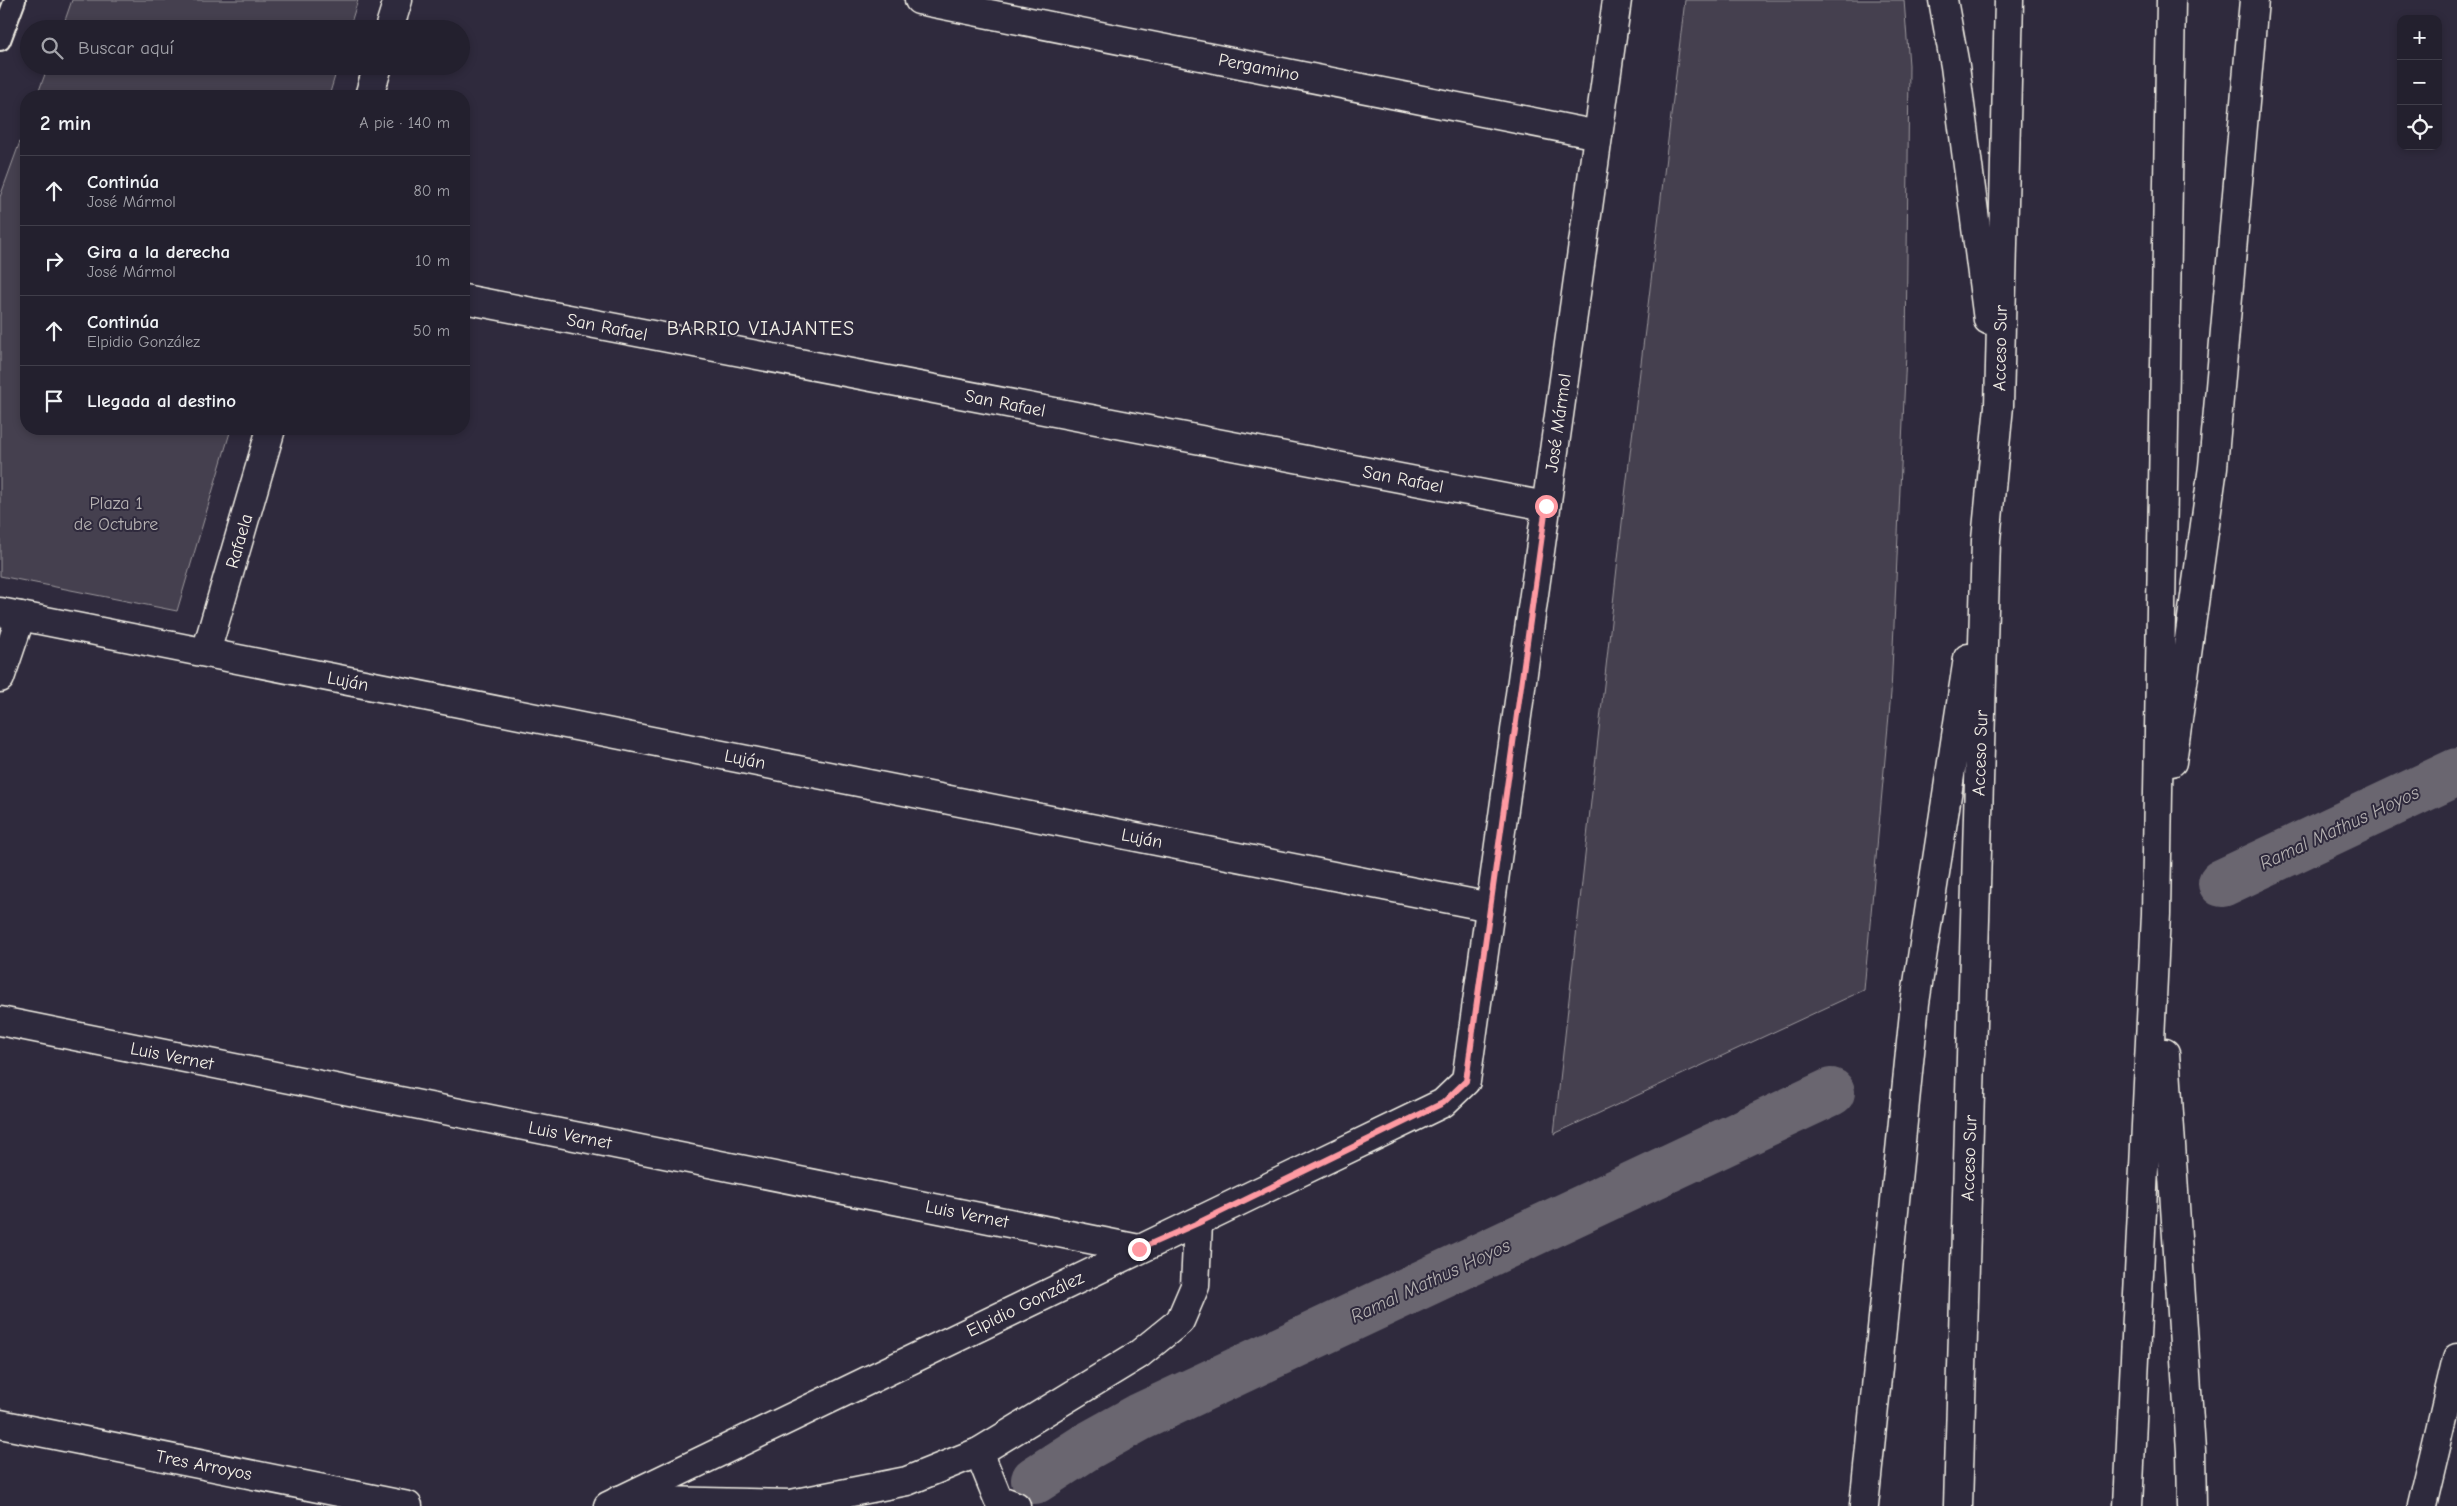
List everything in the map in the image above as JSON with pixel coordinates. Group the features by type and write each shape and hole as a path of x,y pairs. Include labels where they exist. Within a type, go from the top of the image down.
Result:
{"main road":[{"path":"392,20 398,0"},
{"name":"Pergamino","path":"919,0 1598,135"},
{"name":"José Mármol","path":"1443,1103 1466,1081 1617,0"},
{"path":"1943,0 1954,66 1999,406"},
{"name":"Acceso Sur","path":"1958,1506 1986,540 1999,406 2008,0"},
{"path":"2171,0 2155,882 2191,1451 2192,1506"},
{"path":"2155,882 2213,466 2254,0"},
{"path":"371,90 375,75"},
{"name":"San Rafael","path":"470,300 1546,506"},
{"name":"Rafaela","path":"206,652 269,435"},
{"path":"1864,1506 1915,1004 1986,540"},
{"path":"0,678 11,614"},
{"name":"Luján","path":"11,614 1490,907"},
{"path":"2128,1506 2156,914"},
{"name":"Luis Vernet","path":"0,1022 1139,1249"},
{"name":"Elpidio González","path":"614,1503 1139,1249 1198,1223 1443,1103"},
{"path":"614,1503 791,1504 907,1481 978,1452 1138,1355 1180,1321 1195,1286 1198,1223"},
{"path":"2422,1506 2457,1358"},
{"name":"Tres Arroyos","path":"0,1424 408,1506"},
{"path":"978,1452 998,1499 1016,1506"},
{"path":"1854,1506 1869,1459"}],"lane":[{"path":"0,40 15,0"}],"green space":[{"path":"72,0 358,0 352,20 65,20"},
{"path":"1685,0 1904,0 1909,65 1906,353 1891,693 1864,990 1554,1134 1626,487"},
{"path":"45,75 335,75 331,90 39,90"},
{"name":"Plaza 1 de Octubre","path":"20,142 20,435 229,435 177,611 0,576 0,197"}],"waterway":[{"name":"Ramal Mathus Hoyos","path":"2222,883 2457,772"},
{"name":"Ramal Mathus Hoyos","path":"1035,1480 1086,1447 1140,1417 1831,1092"}],"district":[{"name":"BARRIO VIAJANTES","path":"761,328"}],"route":[{"path":"1139,1249 1198,1223 1443,1103 1466,1081 1546,506"}]}
